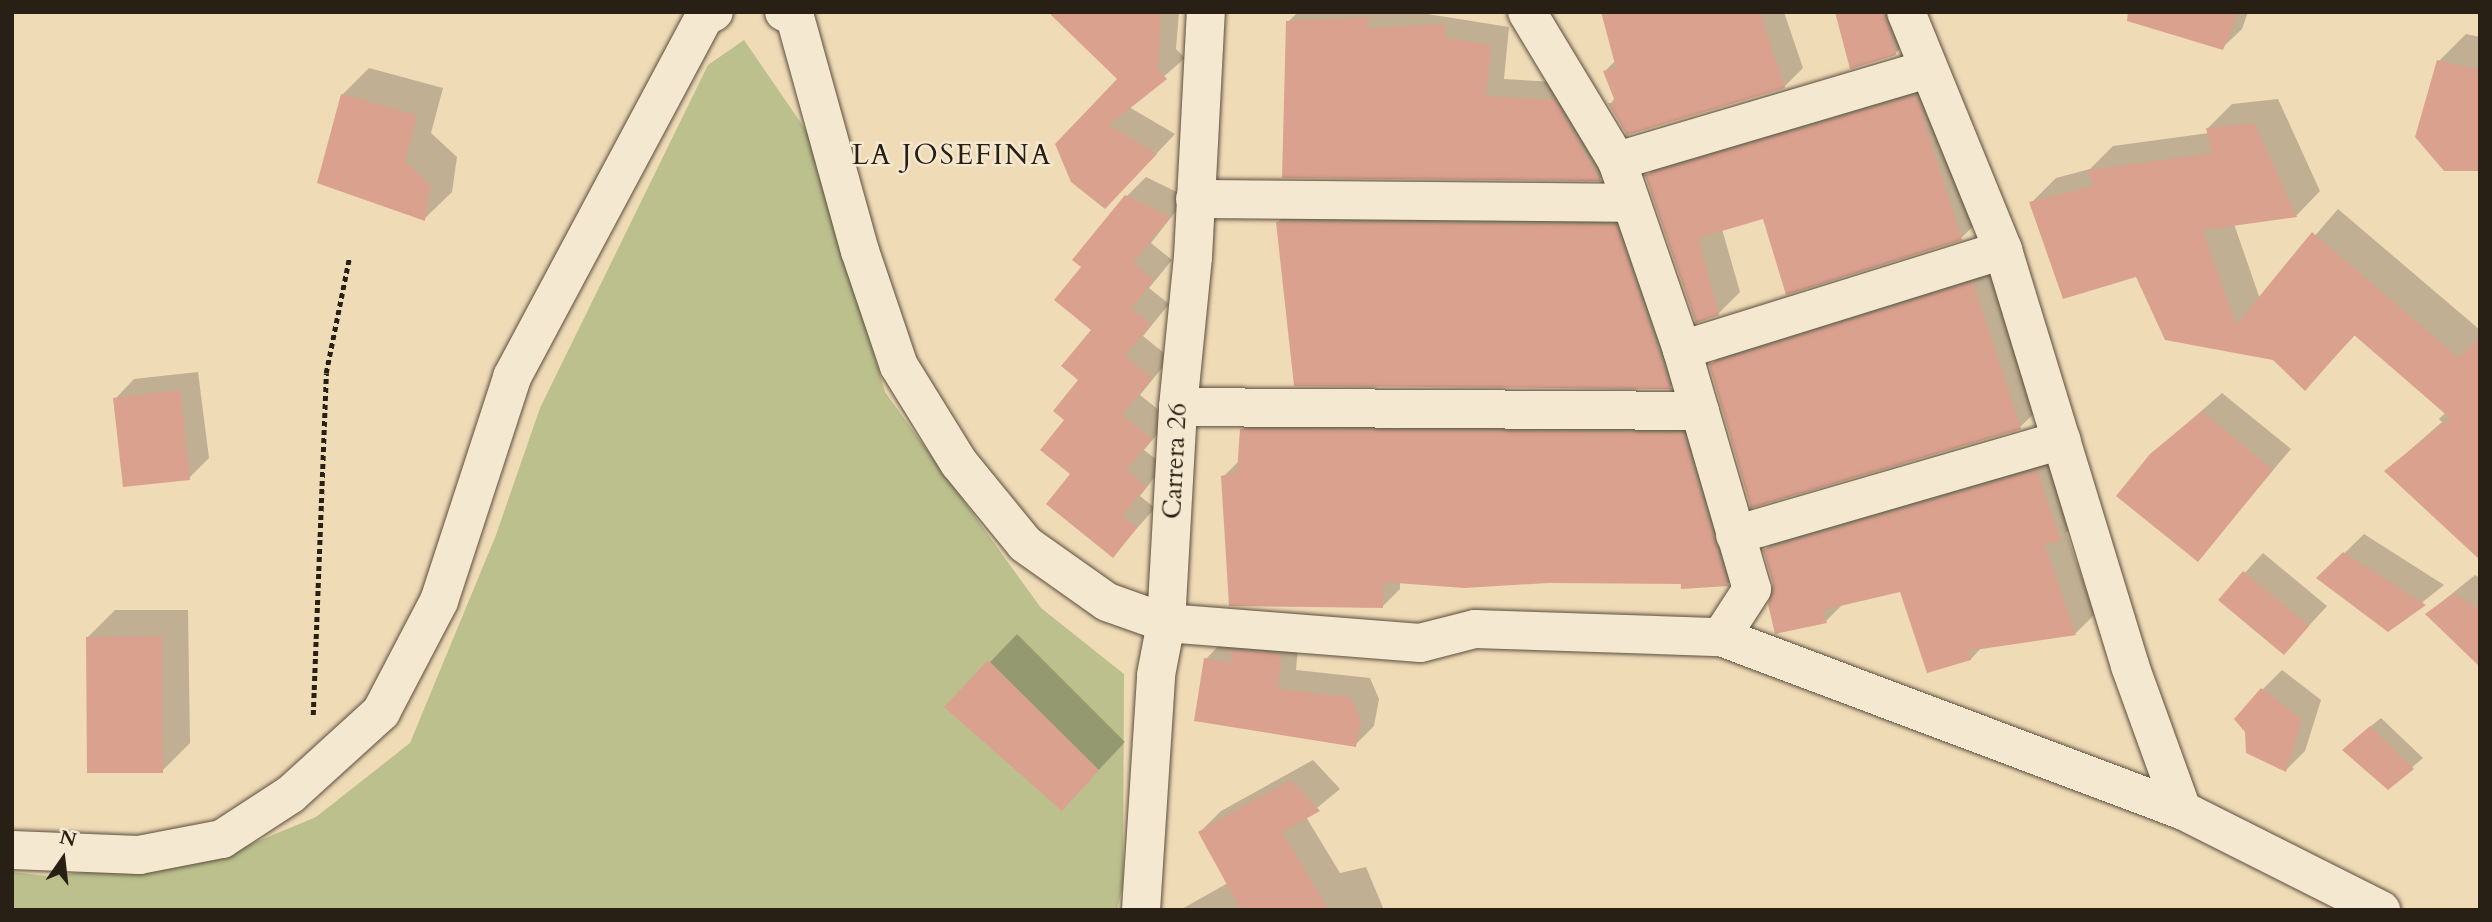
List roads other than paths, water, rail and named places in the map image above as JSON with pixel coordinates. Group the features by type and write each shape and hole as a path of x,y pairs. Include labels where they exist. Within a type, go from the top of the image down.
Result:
{"street":[{"path":"12,850 139,855 222,839 311,776 381,712 439,601 512,377 704,17 714,12"},
{"path":"784,12 795,17 860,251 905,377 959,463 1025,544 1107,602 1166,623 1420,643 1475,629 1721,636 2182,810 2381,910"},
{"name":"Carrera 26","path":"1141,910 1156,675 1166,623 1178,407 1195,199 1206,12"},
{"path":"1527,12 1617,161 1682,350 1752,589 1721,636"},
{"path":"1906,12 2003,250 2130,666 2182,810"},
{"path":"1617,161 1927,69"},
{"path":"1195,199 1632,203"},
{"path":"1682,350 2003,250"},
{"path":"1178,407 1700,411"},
{"path":"1735,535 2061,440"}],"district":[{"name":"LA JOSEFINA","path":"952,155"}]}
